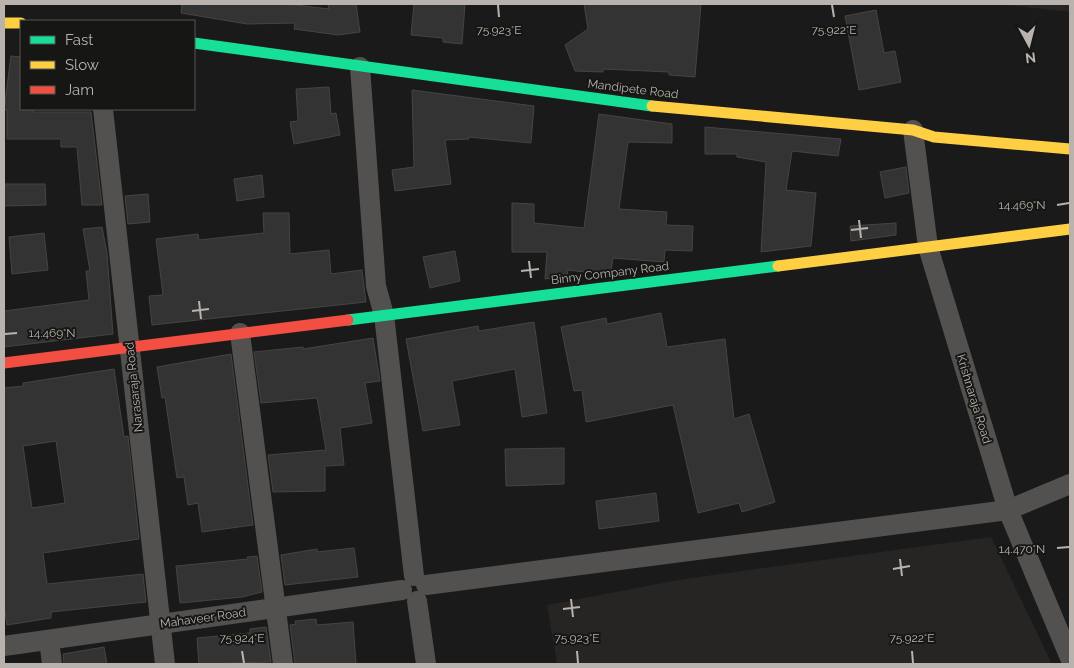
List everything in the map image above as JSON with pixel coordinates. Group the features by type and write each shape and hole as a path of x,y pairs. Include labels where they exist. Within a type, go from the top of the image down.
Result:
{"main road":[{"path":"4,23 20,24"},
{"name":"Mandipete Road","path":"195,42 360,67 670,108 913,130 934,137 1070,149"},
{"name":"Binny Company Road","path":"4,363 1070,229"}],"street":[{"path":"360,67 376,286 384,315 415,588 426,664"},
{"name":"Narasaraja Road","path":"103,110 165,664"},
{"name":"Krishnaraja Road","path":"913,130 928,247 1008,510 1070,658"},
{"path":"240,333 283,664"},
{"name":"Mahaveer Road","path":"4,646 415,588 1008,510 1070,484"},
{"path":"49,640 52,664"}],"shaded area":[{"path":"997,4 1070,4 1070,12"},
{"path":"991,537 1052,664 557,664 547,605 684,579"}],"building":[{"path":"182,4 287,4 329,9 328,4 356,4 360,32 338,35 294,29 295,23 247,24 181,13"},
{"path":"414,4 465,4 462,44 443,42 443,38 411,35"},
{"path":"584,4 701,4 695,77 669,75 669,72 603,69 603,72 575,71 565,45 588,29"},
{"path":"876,10 884,53 895,51 901,82 859,90 845,16"},
{"path":"11,56 20,57 20,110 34,110 33,112 91,112 102,205 82,205 77,147 61,147 61,139 7,139 7,110 4,110"},
{"path":"329,87 331,114 336,113 340,135 294,144 290,122 298,121 296,89"},
{"path":"412,90 534,106 531,143 468,137 469,139 445,140 451,184 395,191 392,170 414,167"},
{"path":"599,114 672,124 672,143 628,142 619,209 667,212 666,225 693,226 692,251 665,250 664,262 613,258 611,271 593,273 568,270 567,276 545,279 547,252 512,252 512,203 534,204 534,223 584,228"},
{"path":"705,127 841,139 838,156 792,151 786,190 816,193 811,246 761,252 766,162 737,157 737,154 705,154"},
{"path":"906,167 909,193 885,198 880,172"},
{"path":"262,175 264,197 237,201 234,179"},
{"path":"4,184 45,184 46,205 4,206"},
{"path":"148,194 150,222 128,224 125,196"},
{"path":"263,213 289,213 290,254 329,250 331,274 362,270 366,302 152,325 149,296 163,295 156,239 198,234 199,240 264,233"},
{"path":"896,223 896,235 851,241 850,226"},
{"path":"102,227 107,253 113,334 4,347 4,311 89,300 86,271 90,271 83,229"},
{"path":"44,233 48,270 12,274 9,237"},
{"path":"455,251 460,281 430,288 423,257"},
{"path":"661,313 667,347 725,339 734,419 749,414 775,502 742,512 739,503 698,513 673,405 586,422 582,390 574,391 561,327 606,318 607,324"},
{"path":"534,322 547,413 522,417 515,369 452,381 460,425 423,431 406,339 478,326 479,331"},
{"path":"373,338 380,381 365,383 372,423 340,428 344,465 325,466 325,491 273,492 268,455 326,450 317,398 261,403 254,352 303,347 303,349"},
{"path":"231,354 253,525 202,532 198,503 188,505 184,477 177,478 165,397 162,398 157,367"},
{"path":"114,369 124,437 128,436 139,539 43,553 47,584 143,574 146,602 51,612 51,618 7,625 4,605 4,388 23,386 23,383","holes":["56,441 65,503 32,508 23,446"]},
{"path":"564,448 564,484 506,486 505,449"},
{"path":"656,493 659,521 599,529 596,501"},
{"path":"354,548 358,577 285,585 281,555 317,549 317,552"},
{"path":"257,556 262,592 242,597 180,603 176,566 248,559 247,557"},
{"path":"316,619 317,625 353,622 356,664 295,664 290,625 296,624 295,621"},
{"path":"266,627 271,662 199,664 197,638 250,633 250,629"},
{"path":"104,647 107,664 64,664 63,654"}],"traffic: fast":[{"path":"195,43 652,106"},
{"path":"348,320 778,266"}],"traffic: slow":[{"path":"4,23 20,23"},
{"path":"652,106 913,130 934,137 1070,149"},
{"path":"778,266 1070,229"}],"traffic: jam":[{"path":"4,363 348,320"}]}
